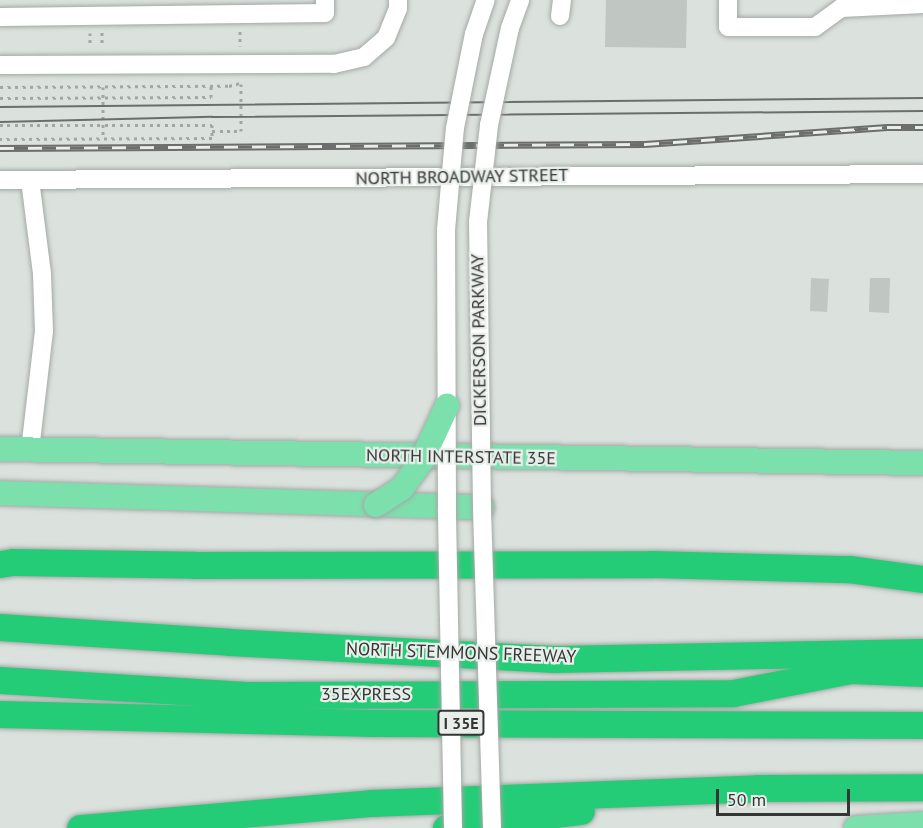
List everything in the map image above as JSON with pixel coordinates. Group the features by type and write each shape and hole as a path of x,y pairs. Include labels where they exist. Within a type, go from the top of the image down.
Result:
{"highway":[{"path":"4,562 194,565 651,564 849,569 923,579"},
{"name":"NORTH STEMMONS FREEWAY","path":"0,627 554,659 923,652"},
{"name":"35EXPRESS","path":"0,680 247,695 733,693 850,670 923,673"},
{"name":"I 35E","path":"0,714 373,723 923,725"},
{"path":"80,828 371,803 758,788 923,787"},
{"path":"446,828 758,788"}],"main road":[{"path":"376,504 402,488 422,460 447,406"},
{"name":"NORTH INTERSTATE 35E","path":"0,449 923,463"},
{"path":"0,493 447,508 482,507"},
{"path":"855,828 923,824"}],"street":[{"path":"0,17 64,8 325,14 325,0"},
{"path":"0,65 334,64 364,57 386,38 398,9 398,0"},
{"name":"DICKERSON PARKWAY","path":"453,828 447,508 446,230 454,128 474,34 486,0"},
{"name":"DICKERSON PARKWAY","path":"492,828 482,507 478,222 489,125 510,28 520,0"},
{"path":"728,0 728,27 815,27 841,4 923,4"},
{"name":"NORTH BROADWAY STREET","path":"0,180 923,174"},
{"path":"30,180 42,274 44,331 30,451"}],"path":[{"path":"212,131 241,131 241,76"},
{"path":"0,87 211,86 241,83"},
{"path":"0,98 211,97 211,86"},
{"path":"103,87 103,139"},
{"path":"0,125 212,125 212,138 0,139"}],"building":[{"path":"606,0 687,0 686,48 605,47"},
{"path":"811,278 829,279 827,312 810,311"},
{"path":"870,278 890,278 889,313 869,312"}],"tram line":[{"path":"0,107 923,98"},
{"path":"0,122 212,117 923,111"}],"railway":[{"path":"0,148 645,144 887,127 923,127"}]}
